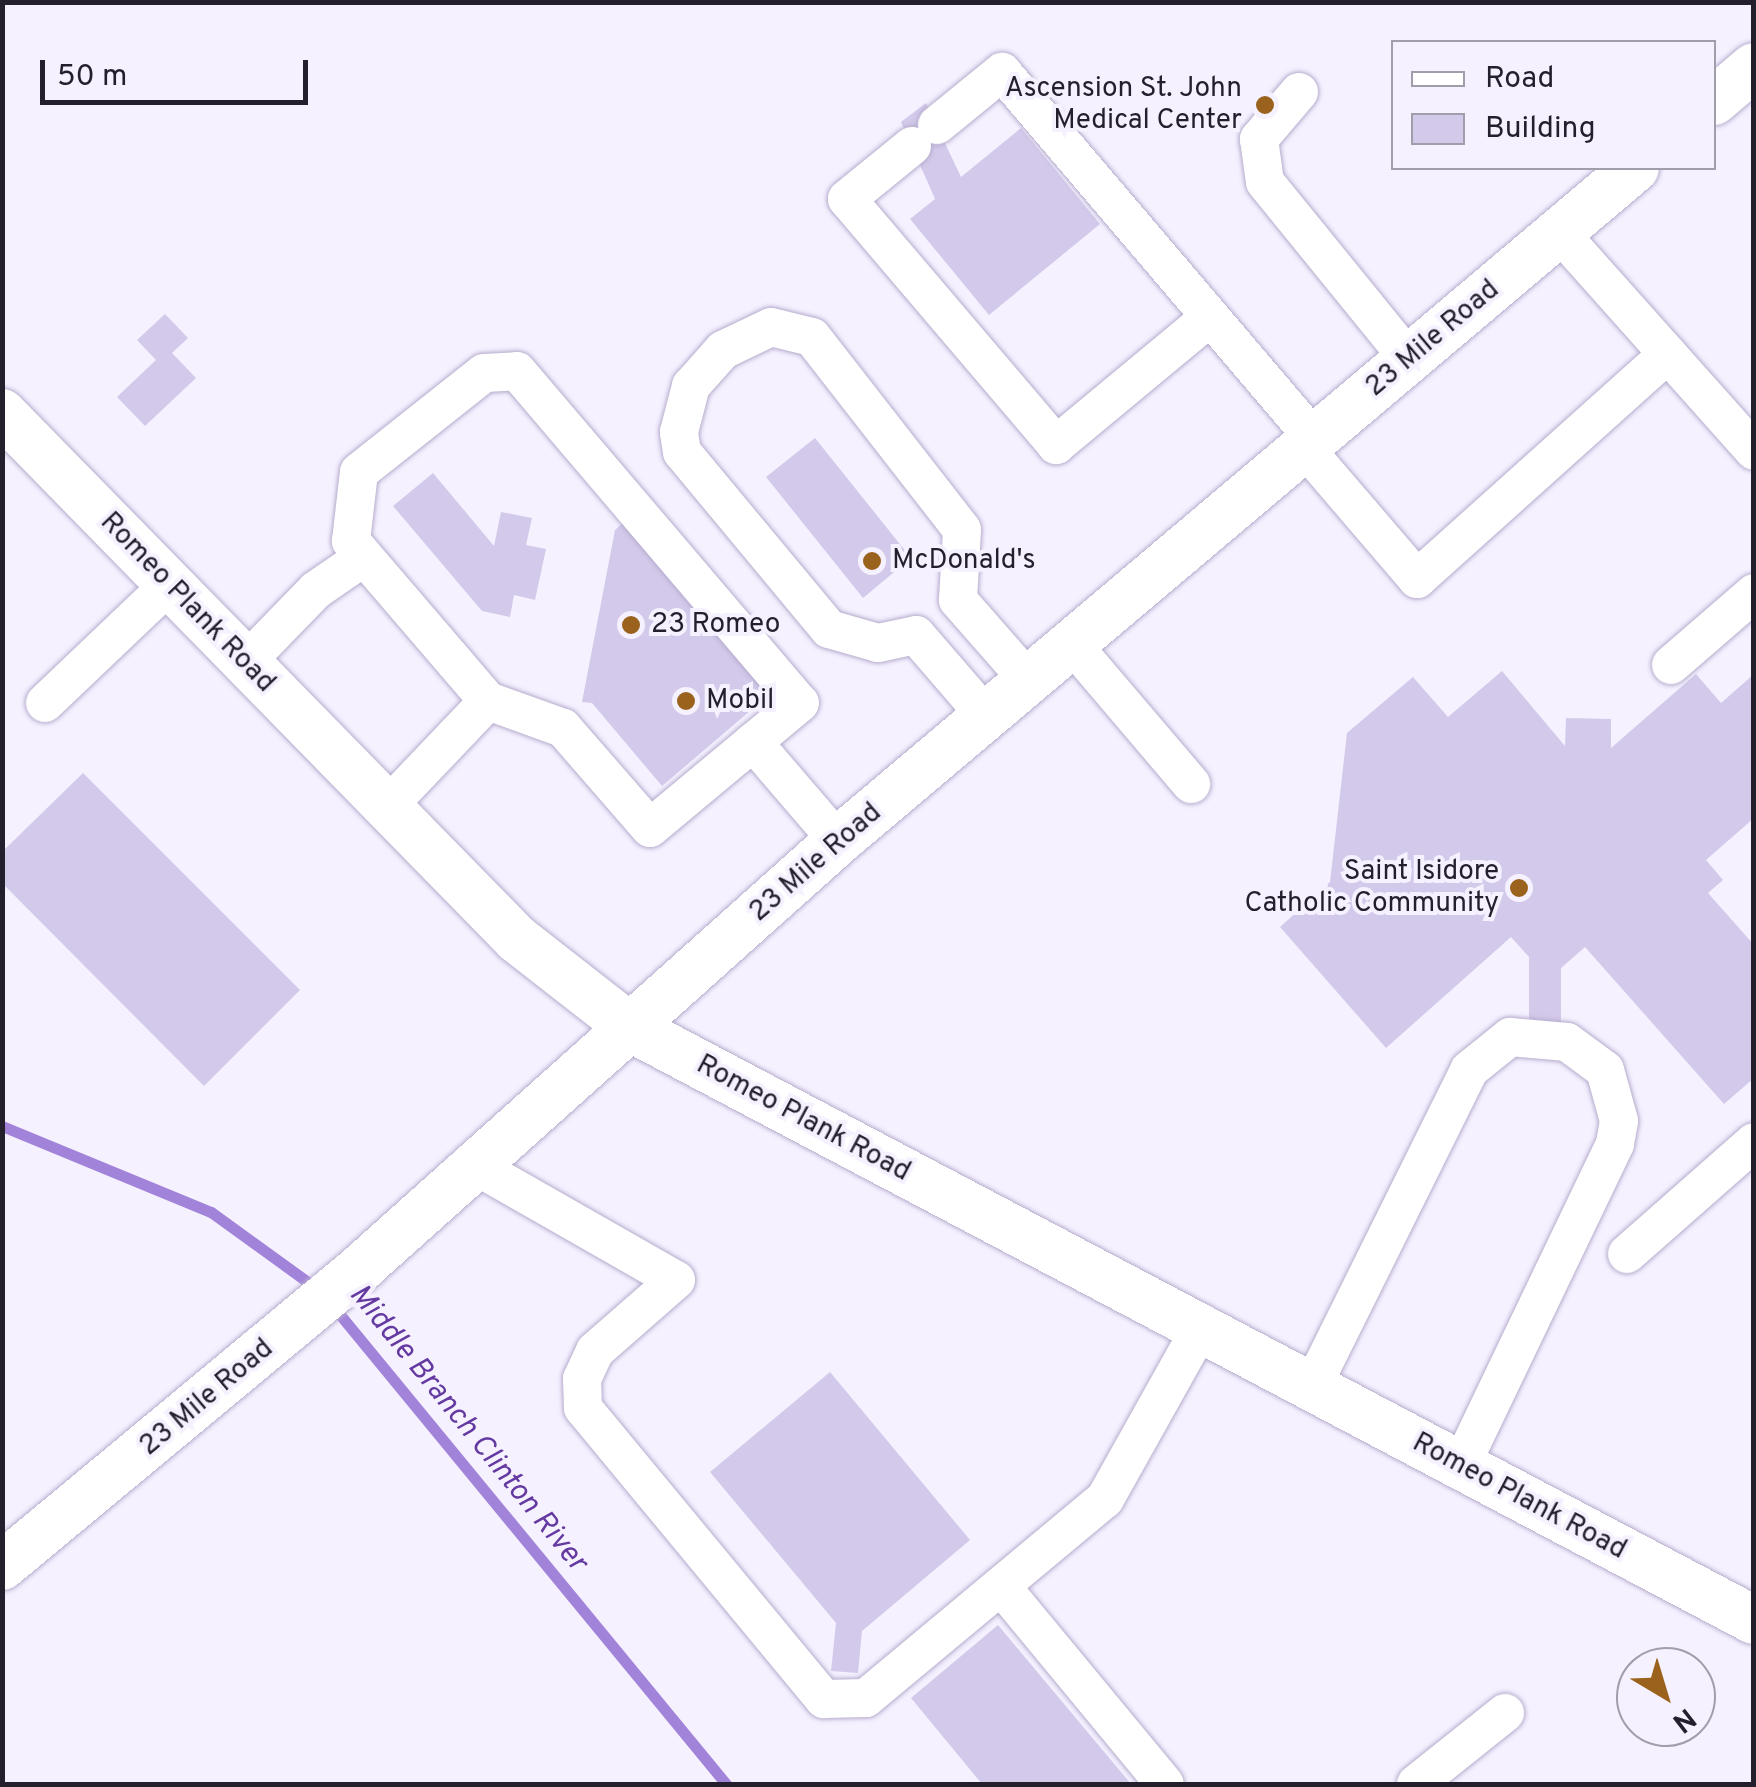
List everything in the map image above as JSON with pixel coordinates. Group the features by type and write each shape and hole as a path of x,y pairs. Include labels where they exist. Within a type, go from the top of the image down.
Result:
{"main road":[{"path":"1716,99 1754,67"},
{"name":"23 Mile Road","path":"2,1566 364,1266 838,841 1633,170"},
{"name":"Romeo Plank Road","path":"2,413 517,939 631,1028 1310,1391 1461,1465 1754,1620"}],"lane":[{"path":"1210,317 1056,445 848,199 1002,72 1210,317 1416,579 1668,354"},
{"path":"1299,92 1270,117 1259,139 1265,182 1409,359"},
{"path":"1559,232 1754,451"},
{"path":"986,716 916,636 878,643 829,629 682,452 679,432 691,386 723,350 771,327 812,337 962,530 958,600 1028,680"},
{"path":"517,371 800,703 650,828 564,728 488,702 364,557 351,542 359,472 484,373 517,371"},
{"path":"246,662 316,590 364,557"},
{"path":"878,643 960,578"},
{"path":"46,703 170,584"},
{"path":"1671,665 1754,593"},
{"path":"1072,644 1192,784"},
{"path":"387,806 488,702"},
{"path":"754,742 838,841"},
{"path":"1310,1391 1469,1070 1510,1037 1566,1042 1605,1070 1619,1121 1615,1144 1461,1465"},
{"path":"1627,1254 1754,1142"},
{"path":"476,1166 676,1280 595,1351 582,1379 583,1408 824,1699 866,1698 1106,1499 1199,1331"},
{"path":"1001,1586 1164,1784"},
{"path":"1416,1784 1505,1713"}],"building":[{"path":"926,103 961,177 1021,128 1100,224 989,315 910,219 935,199 901,122"},
{"path":"165,314 188,338 172,353 196,378 145,426 117,397 156,360 137,340"},
{"path":"815,438 911,558 863,598 766,477"},
{"path":"433,473 494,546 501,512 532,518 526,545 546,549 535,600 514,595 510,617 482,611 393,506"},
{"path":"626,520 770,694 662,786 592,703 582,702 615,530"},
{"name":"Saint Isidore Catholic Community","path":"1502,671 1565,746 1566,718 1611,719 1611,748 1696,674 1721,703 1754,674 1754,818 1706,860 1723,880 1708,893 1754,945 1754,1078 1724,1104 1585,947 1561,968 1561,1023 1529,1023 1529,957 1511,937 1386,1048 1280,927 1330,882 1347,733 1413,677 1448,717"},
{"path":"83,773 300,990 204,1086 2,883 2,852"},
{"path":"830,1372 970,1540 862,1631 858,1673 831,1671 836,1623 710,1472"},
{"path":"998,1625 1131,1784 982,1784 911,1698"}],"waterway":[{"name":"Middle Branch Clinton River","path":"2,1126 211,1212 316,1288"},
{"name":"Middle Branch Clinton River","path":"332,1305 726,1784"}],"place":[{"name":"Ascension St. John Medical Center","path":"1265,105"},
{"name":"McDonald's","path":"872,561"},
{"name":"23 Romeo","path":"631,625"},
{"name":"Mobil","path":"686,701"},
{"name":"Saint Isidore Catholic Community","path":"1519,888"}]}
